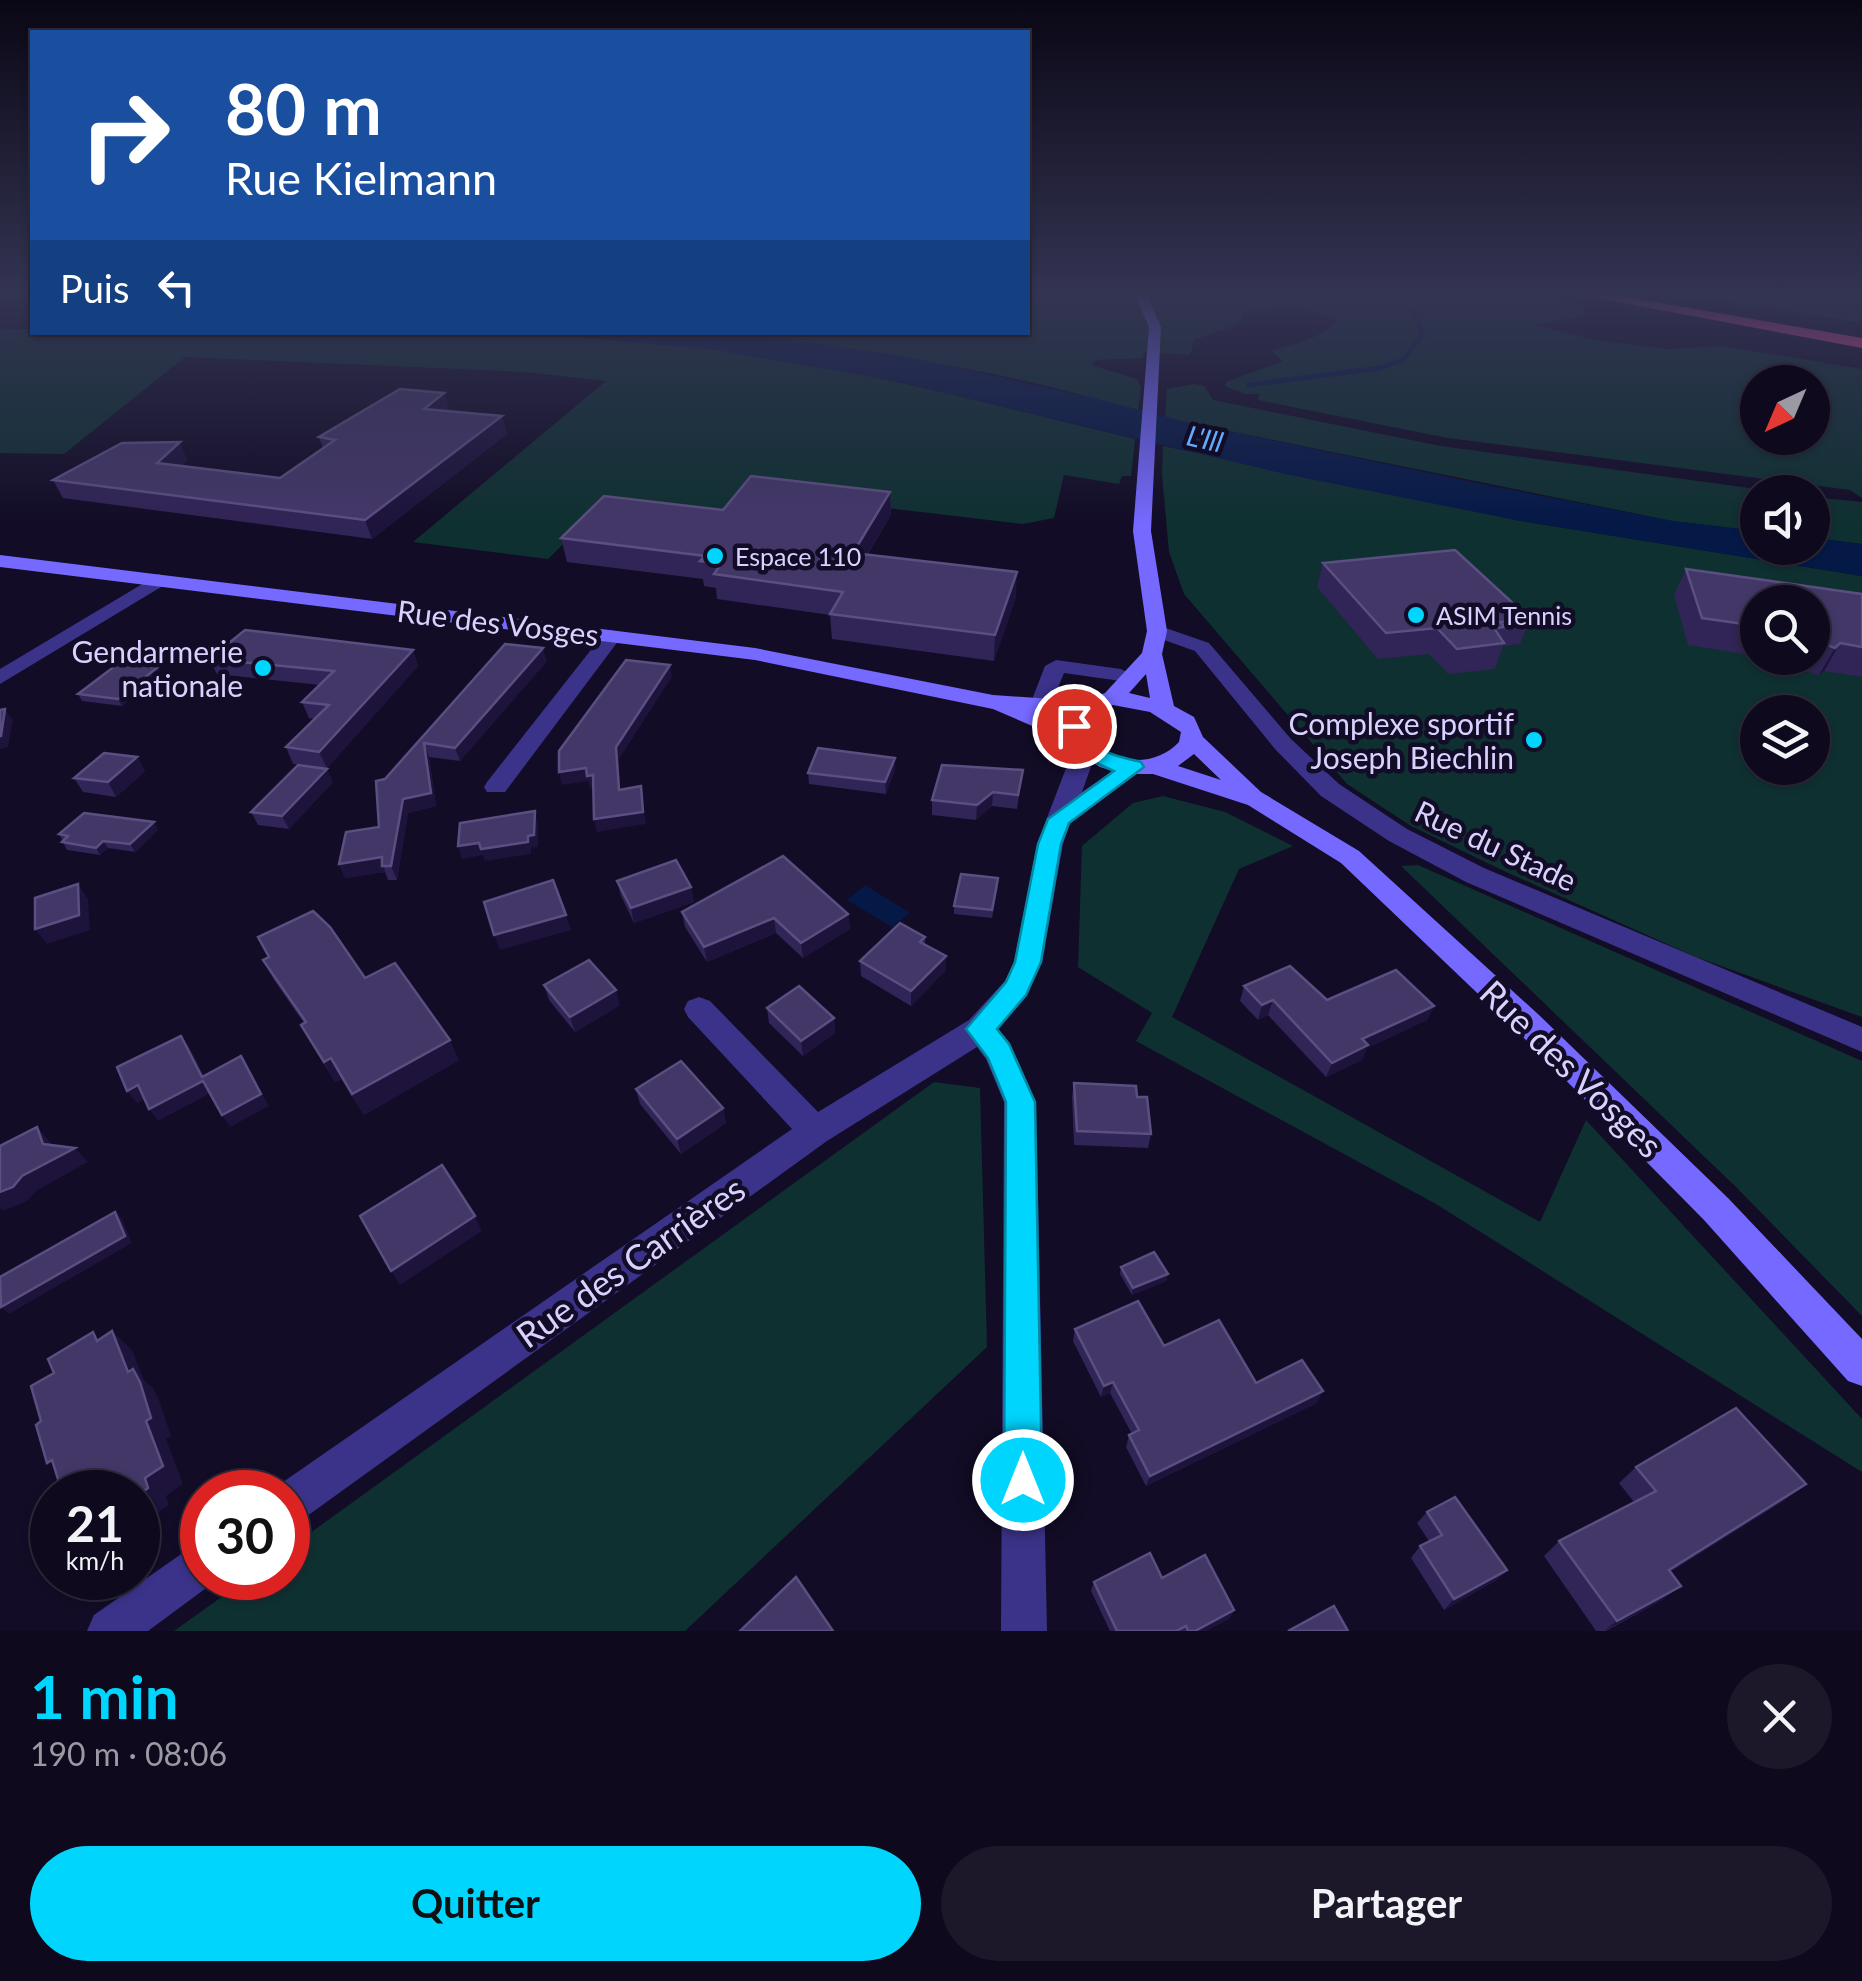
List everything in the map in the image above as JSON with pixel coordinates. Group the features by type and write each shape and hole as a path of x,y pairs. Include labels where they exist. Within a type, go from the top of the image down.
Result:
{"main road":[{"path":"1153,371 1142,530 1164,706"},
{"name":"Rue des Vosges","path":"0,561 774,658 993,702 1084,708 1113,698 1148,700 1164,706 1188,726 1190,738 1256,799 1325,840 1383,886 1702,1196 1862,1367"},
{"path":"1113,698 1154,642"},
{"name":"Rue des Vosges","path":"993,702 1115,764 1143,767 1256,799"},
{"path":"1080,743 1074,726 1084,708"},
{"path":"1143,767 1179,756 1190,738"}],"street":[{"path":"0,678 159,580"},
{"path":"496,787 612,636"},
{"name":"Rue du Stade","path":"1154,642 1202,646 1283,744 1330,790 1398,836 1476,876 1862,1040"},
{"path":"0,659 28,662"},
{"path":"1044,697 1056,666 1121,675"},
{"name":"Rue des Carrières","path":"310,1488 814,1131 980,1029 1016,988 1028,962 1050,844 1080,743"},
{"path":"1059,819 1143,767"},
{"path":"699,1008 814,1131"},
{"path":"980,1029 1000,1052 1020,1102 1024,1631"},
{"path":"110,1631 180,1581"}],"green space":[{"path":"0,371 167,371 64,454 0,453"},
{"path":"505,371 841,371 1135,439 1131,476 1122,476 1119,484 1064,475 1054,518 1023,524 743,491 717,522 601,507 548,559 413,542 606,381"},
{"path":"979,371 1111,371 1137,379 1141,387 1138,412 1089,397"},
{"path":"1256,371 1740,371 1740,455 1830,455 1830,371 1862,371 1862,498 1850,490 1830,487 1830,475 1740,476 1448,438 1258,400 1260,394 1245,394 1225,386 1226,382"},
{"path":"1204,386 1213,400 1441,446 1740,487 1740,529 1672,521 1165,418 1167,389"},
{"name":"Complexe sportif Joseph Biechlin","path":"1163,446 1521,521 1740,556 1740,565 1794,565 1862,576 1862,1017 1696,957 1506,872 1411,826 1347,784 1184,594 1169,552"},
{"path":"1830,499 1862,502 1862,544 1830,540"},
{"path":"1163,796 1225,812 1293,846 1239,869 1172,1017 1540,1222 1586,1120 1862,1419 1862,1472 1436,1204 1136,1041 1152,1013 1078,967 1082,846 1133,803"},
{"path":"1418,865 1862,1061 1862,1316 1736,1187 1401,866"},
{"path":"934,1082 980,1088 987,1347 685,1631 174,1631 217,1600 310,1600 310,1533"}],"water":[{"name":"L'Ill","path":"839,371 971,371 1186,422 1486,485 1672,521 1740,529 1740,556 1521,521 1285,474 896,381"},
{"name":"L'Ill","path":"1830,540 1862,544 1862,576 1794,565 1830,565"},
{"path":"865,885 910,913 892,927 847,900"}],"building":[{"path":"400,389 444,393 424,409 502,416 365,520 53,480 122,443 180,442 157,463 280,478 335,440 319,437"},
{"path":"751,476 890,492 853,553 1017,572 995,635 830,614 843,592 714,574 721,564 700,561 705,556 561,538 604,496 723,510"},
{"path":"1455,550 1530,619 1500,622 1505,627 1494,628 1504,643 1457,649 1437,628 1386,633 1323,563"},
{"path":"1686,569 1799,585 1740,585 1740,623 1702,618"},
{"path":"1830,589 1862,594 1862,647 1840,643 1835,648 1830,646"},
{"path":"245,630 413,650 319,752 286,747 329,705 302,702 334,671 209,659"},
{"path":"505,644 543,648 455,748 424,743 431,793 403,799 391,866 382,866 382,857 339,864 346,832 379,827 376,781 385,779"},
{"path":"626,660 670,665 616,747 619,790 641,786 643,812 594,819 593,775 587,776 586,768 559,772 559,751"},
{"path":"119,663 158,667 118,699 78,694"},
{"path":"5,709 1,736 0,736 0,710"},
{"path":"818,748 895,758 885,782 808,773"},
{"path":"104,753 137,757 108,782 74,778"},
{"path":"298,765 327,769 282,816 251,812"},
{"path":"942,765 1023,770 1018,795 993,792 977,805 932,800"},
{"path":"535,811 534,835 528,836 528,842 481,849 479,843 458,846 460,823"},
{"path":"84,813 154,822 130,844 103,841 96,848 62,842 68,836 59,834"},
{"path":"783,856 848,914 801,943 774,918 704,947 682,912"},
{"path":"676,860 691,887 631,908 617,881"},
{"path":"961,874 998,878 992,910 954,906"},
{"path":"553,880 566,915 494,935 484,902"},
{"path":"78,884 79,915 35,929 35,898"},
{"path":"313,911 330,927 365,978 395,963 450,1040 352,1094 331,1058 324,1062 301,1025 306,1022 263,960 269,957 258,937"},
{"path":"900,923 925,937 920,942 946,956 911,991 860,961"},
{"path":"589,960 616,990 570,1017 544,985"},
{"path":"1290,966 1327,1000 1396,970 1434,1006 1362,1039 1368,1045 1332,1063 1273,1000 1262,1005 1244,986"},
{"path":"799,986 834,1018 801,1041 767,1008"},
{"path":"181,1036 202,1077 241,1056 261,1094 222,1115 203,1081 149,1109 138,1085 127,1091 117,1067"},
{"path":"681,1061 723,1108 677,1139 636,1089"},
{"path":"1074,1083 1136,1086 1137,1097 1147,1097 1151,1134 1077,1131"},
{"path":"37,1127 43,1144 75,1148 0,1192 0,1146"},
{"path":"442,1165 475,1216 391,1271 360,1216"},
{"path":"115,1212 125,1236 1,1307 0,1277"},
{"path":"1154,1252 1168,1274 1133,1288 1121,1267"},
{"path":"1138,1301 1164,1346 1219,1320 1256,1383 1302,1360 1323,1391 1150,1476 1129,1435 1139,1430 1113,1382 1104,1386 1075,1329"},
{"path":"112,1331 128,1372 133,1369 140,1382 151,1418 146,1421 163,1466 157,1470 55,1470 52,1460 47,1463 36,1425 41,1421 31,1386 54,1373 48,1359 93,1332 97,1341"},
{"path":"1736,1408 1806,1484 1669,1570 1681,1586 1617,1621 1559,1541 1656,1491 1636,1467"},
{"path":"1455,1497 1507,1570 1454,1599 1420,1546 1442,1535 1427,1512"},
{"path":"1150,1553 1162,1578 1205,1555 1234,1610 1195,1631 1188,1631 1186,1626 1176,1631 1117,1631 1094,1582"},
{"path":"796,1577 833,1631 740,1631"},
{"path":"1334,1606 1348,1631 1288,1631"}],"waterway":[{"path":"1249,385 1355,371"}],"place":[{"name":"Espace 110","path":"715,556"},
{"name":"ASIM Tennis","path":"1416,615"},
{"name":"Gendarmerie nationale","path":"263,668"},
{"name":"Complexe sportif Joseph Biechlin","path":"1534,740"}],"route":[{"path":"1023,1480 1020,1102 1000,1052 980,1029 1016,988 1028,962 1050,844 1059,819 1134,767 1115,764 1085,750 1075,736 1074,726"}]}
